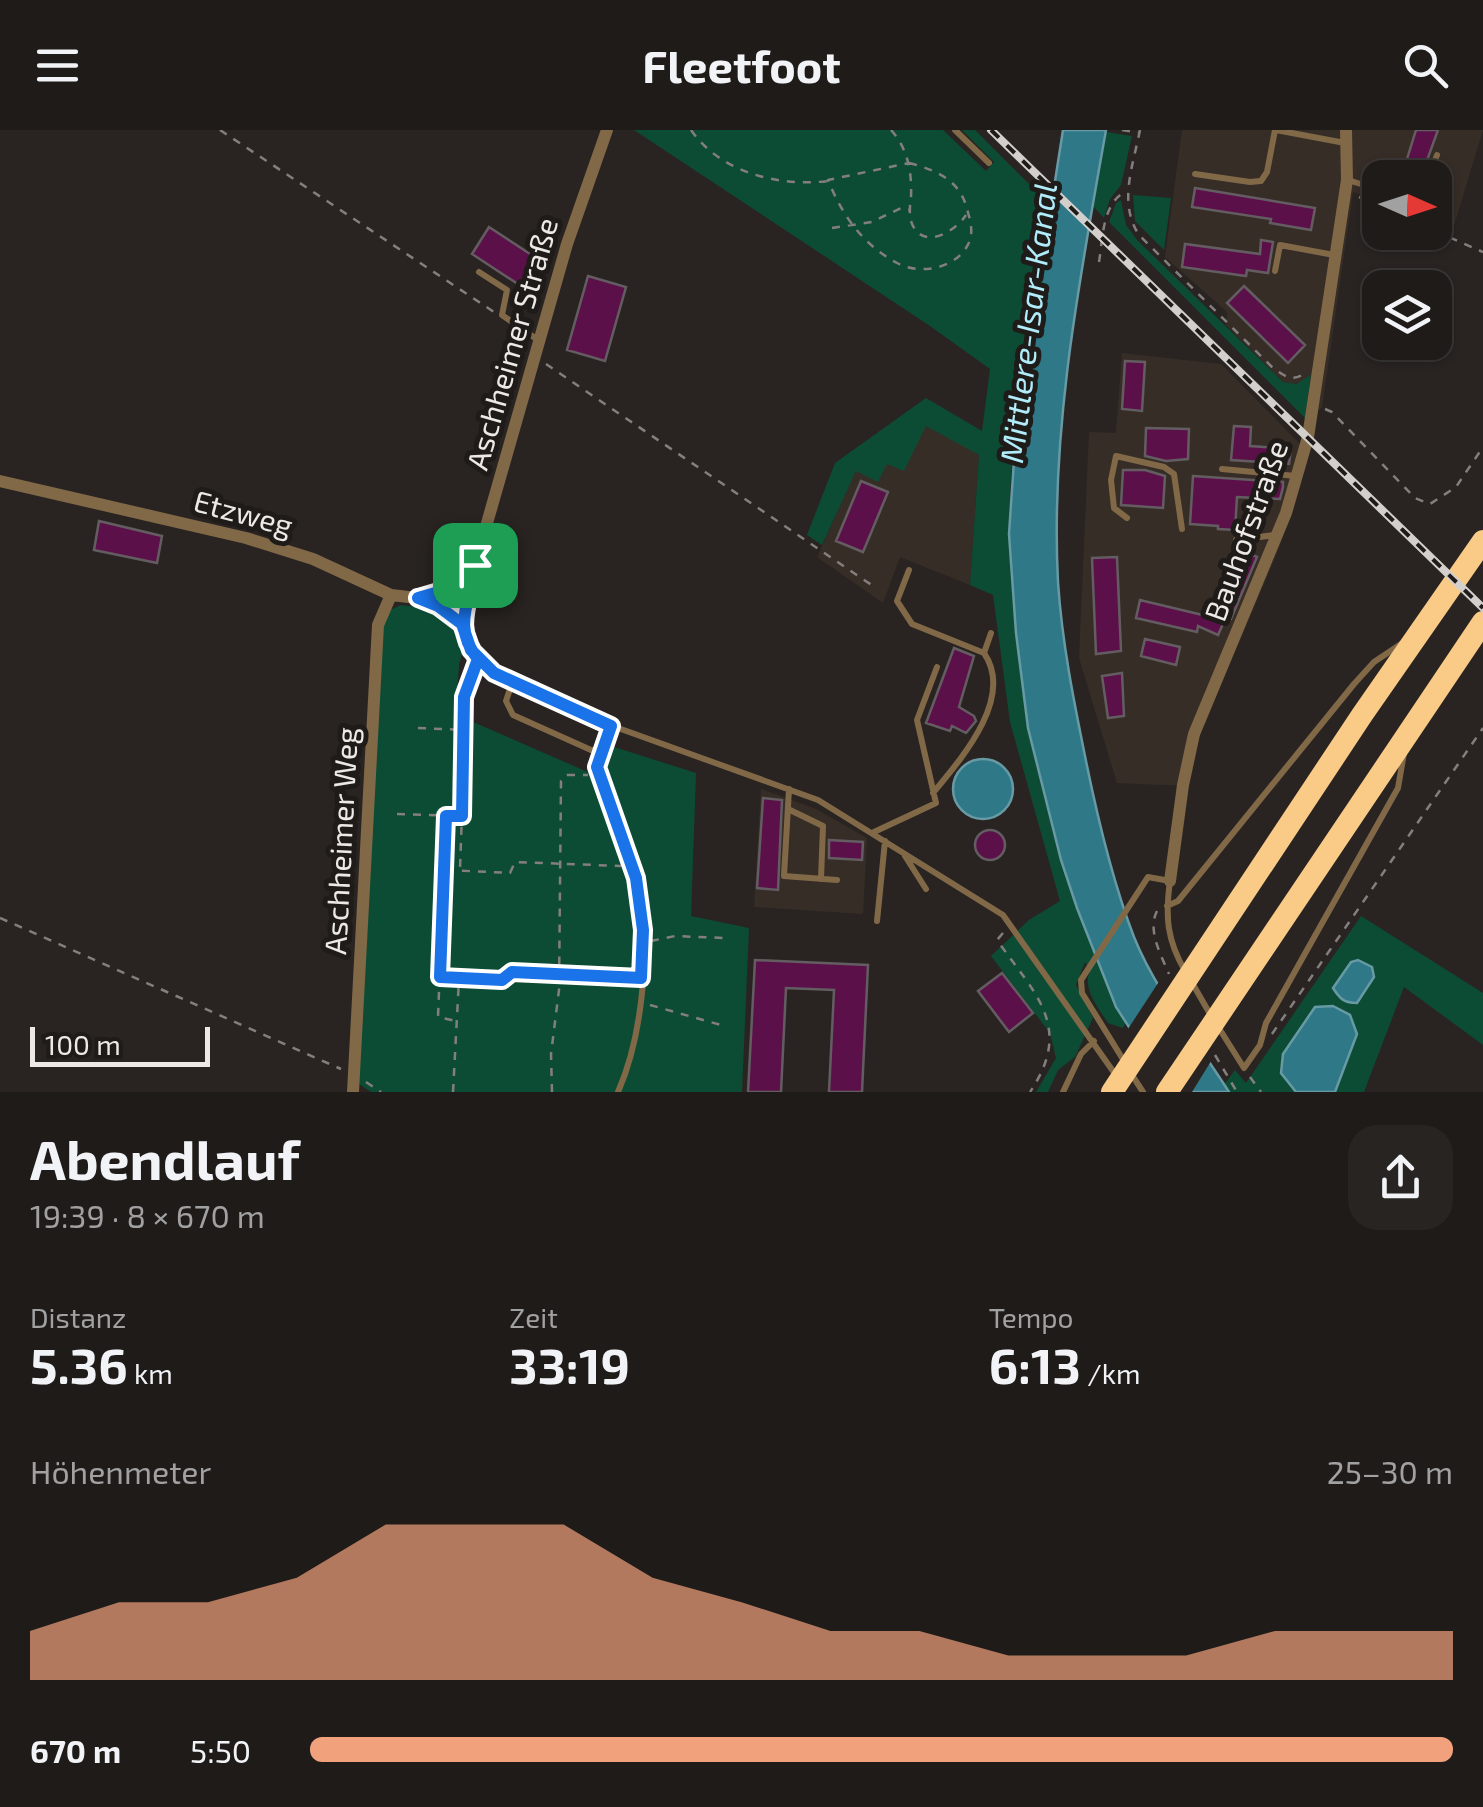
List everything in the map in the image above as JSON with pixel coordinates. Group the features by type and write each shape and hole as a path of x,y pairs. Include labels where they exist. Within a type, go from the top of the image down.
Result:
{"highway":[{"path":"1117,1091 1198,962 1483,541"},
{"path":"1167,1092 1483,622"}],"street":[{"name":"Aschheimer Straße","path":"462,624 538,340 580,202 607,130"},
{"name":"Bauhofstraße","path":"1170,881 1194,734 1278,534 1297,476 1313,403 1346,186 1346,137"},
{"name":"Etzweg","path":"0,482 246,538 312,559 391,595 418,598 438,606 462,624"},
{"path":"418,598 451,590 465,580 475,565"},
{"name":"Aschheimer Weg","path":"353,1092 378,625 391,595"}],"lane":[{"path":"955,130 989,163"},
{"path":"1196,174 1261,181 1267,172 1276,130 1346,137"},
{"path":"1435,160 1437,155"},
{"path":"1346,186 1362,188"},
{"path":"1276,271 1280,246 1335,255"},
{"path":"479,272 507,290 502,316 538,340"},
{"path":"1127,518 1114,508 1112,480 1116,456 1164,467 1174,474 1182,529"},
{"path":"1222,468 1297,476"},
{"path":"1236,540 1278,534"},
{"path":"908,570 897,601 905,618 984,653"},
{"path":"462,624 471,650 494,673 611,726 818,800 1003,915 1094,1040 1117,1091"},
{"path":"1167,906 1178,902 1374,662 1419,632"},
{"path":"934,793 974,744 990,703 994,676 984,653 991,633"},
{"path":"872,832 936,803 917,720 936,667"},
{"path":"512,682 506,701 513,715 591,750 606,746 611,726"},
{"path":"1143,1092 1082,992 1081,980 1148,878 1170,881 1166,926 1173,949 1244,1068 1398,788 1408,731"},
{"path":"601,750 599,775 641,901 640,1000 631,1051 618,1092"},
{"path":"789,789 784,876 837,880"},
{"path":"788,810 823,826 821,879"},
{"path":"877,921 885,841"},
{"path":"904,853 926,889"},
{"path":"1063,1092 1081,1054 1094,1040"}],"path":[{"path":"220,130 502,316"},
{"path":"691,130 706,147 755,176 791,183 828,180 909,163 940,174 954,183 964,197 971,237 956,259 930,270 900,266 852,225 828,180"},
{"path":"891,130 900,140 909,163 910,219 916,230 936,237 956,230 968,212"},
{"path":"1123,130 1140,131 1128,191 1130,222 1139,236 1286,378 1295,379 1318,362"},
{"path":"1346,186 1362,195"},
{"path":"1099,262 1108,210 1114,200 1128,191"},
{"path":"832,228 872,222 890,211 910,210"},
{"path":"1452,238 1483,252"},
{"path":"534,355 876,588"},
{"path":"1313,403 1332,412 1415,498 1430,504 1456,488 1483,447"},
{"path":"460,871 464,697 478,659"},
{"path":"418,728 465,730"},
{"path":"1260,1045 1277,1030 1483,728"},
{"path":"552,1092 550,1054 559,974 562,779 570,774 599,775"},
{"path":"397,814 462,816"},
{"path":"446,816 438,1017 456,1020"},
{"path":"444,870 510,873 515,862 632,866"},
{"path":"1167,906 1155,912 1152,920 1170,976"},
{"path":"0,918 354,1075 381,1092"},
{"path":"1010,924 997,940 1042,1006 1051,1031 1040,1078 1030,1092"},
{"path":"642,945 676,936 724,938"},
{"path":"440,977 502,980 512,972 641,978"},
{"path":"454,1092 459,978"},
{"path":"640,1000 721,1025"},
{"path":"1207,1043 1237,1092"},
{"path":"1244,1068 1261,1092"}],"shaded area":[{"path":"1182,130 1483,130 1453,229 1452,160 1362,160 1362,195 1353,192 1322,408 1305,418 1311,376 1295,384 1283,382 1226,325 1227,312 1165,257"},
{"path":"1122,353 1221,364 1309,453 1280,546 1200,735 1189,786 1117,783 1079,658 1089,432 1116,433"},
{"path":"926,426 979,454 970,585 900,557 883,603 817,557 856,470 887,464"},
{"path":"761,789 816,809 867,838 863,914 754,907"}],"green space":[{"path":"634,130 943,130 986,171 994,162 962,130 975,130 1051,206 1013,454 1013,599 1029,719 1056,834 1094,948 1116,1007 1126,1022 1123,1028 1108,1023 1090,991 1090,971 1085,962 1076,985 1093,1018 1075,1057 1058,1070 1048,1092 1036,1092 1056,1058 1050,1033 991,956 1029,920 1060,901 1010,722 993,595 970,585 979,455 926,426 904,471 887,464 878,482 856,471 822,545 807,535 835,463 926,398 982,431 990,369"},
{"path":"1106,132 1132,136 1121,185 1110,199 1104,218 1093,206"},
{"path":"1133,195 1171,198 1164,250 1135,221"},
{"path":"1121,200 1126,225 1137,240 1283,382 1296,384 1311,375 1305,418 1109,222"},
{"path":"401,605 444,616 460,629 463,652 457,715 590,773 611,746 696,773 691,916 749,928 742,1092 371,1092 358,1083 383,619 388,611"},
{"path":"1361,916 1483,993 1483,1045 1404,987 1364,1092 1229,1092 1224,1085 1235,1070 1246,1083"}],"water":[{"path":"1063,130 1106,130 1069,355 1058,468 1058,582 1069,672 1101,828 1134,937 1165,996 1229,1092 1171,1092 1116,1007 1061,860 1028,728 1009,534 1016,431"},
{"path":"983,759 1004,768 1013,789 1004,810 983,819 962,810 953,789 962,768"},
{"path":"1358,960 1372,967 1374,977 1357,1003 1340,998 1333,988 1351,962"},
{"path":"1333,1006 1350,1015 1357,1034 1335,1092 1296,1092 1281,1073 1283,1054 1315,1007"}],"pier":[{"path":"1162,977 1213,1058 1192,1092 1165,1092 1126,1032"}],"building":[{"path":"1416,130 1438,130 1427,160 1407,160"},
{"path":"1195,188 1315,208 1311,230 1270,223 1271,219 1192,207"},
{"path":"489,227 547,265 530,292 472,254"},
{"path":"1261,240 1273,242 1268,273 1247,270 1246,276 1182,267 1185,244 1260,254"},
{"path":"588,276 626,287 605,361 567,350"},
{"path":"1244,286 1305,345 1288,363 1227,303"},
{"path":"1125,361 1145,362 1142,411 1122,409"},
{"path":"1234,426 1251,427 1250,446 1291,449 1289,464 1231,460"},
{"path":"1146,428 1189,429 1188,459 1166,461 1145,456"},
{"path":"1123,470 1145,470 1165,476 1163,508 1121,505"},
{"path":"1193,476 1283,482 1283,487 1280,499 1237,497 1235,530 1218,529 1190,524"},
{"path":"861,481 888,492 863,552 836,541"},
{"path":"99,521 162,536 157,563 94,550"},
{"path":"1241,550 1257,557 1231,619 1226,617 1218,635 1198,626 1197,632 1136,618 1140,600 1211,617"},
{"path":"1117,557 1121,651 1096,654 1092,558"},
{"path":"1145,639 1180,647 1176,665 1141,656"},
{"path":"954,648 974,656 959,707 976,721 966,733 952,726 950,731 926,723"},
{"path":"1122,673 1124,716 1108,718 1102,676"},
{"path":"763,798 782,800 778,890 757,888"},
{"path":"990,830 1001,834 1005,845 1001,856 990,860 979,856 975,845 979,834"},
{"path":"829,840 863,842 862,860 829,858"},
{"path":"755,960 868,965 862,1092 829,1092 834,990 786,988 781,1092 748,1092"},
{"path":"1002,973 1033,1013 1009,1032 978,991"}],"railway":[{"path":"991,130 1483,608"}],"route":[{"path":"475,565 462,624 471,650 478,659 464,697 462,816 446,816 440,977 502,980 512,972 641,978 641,901 597,767 611,726 494,673 471,650 462,624 438,606 418,598 451,590 465,580 475,565"}],"water label":[{"name":"Mittlere-Isar-Kanal","path":"1029,323"}]}
